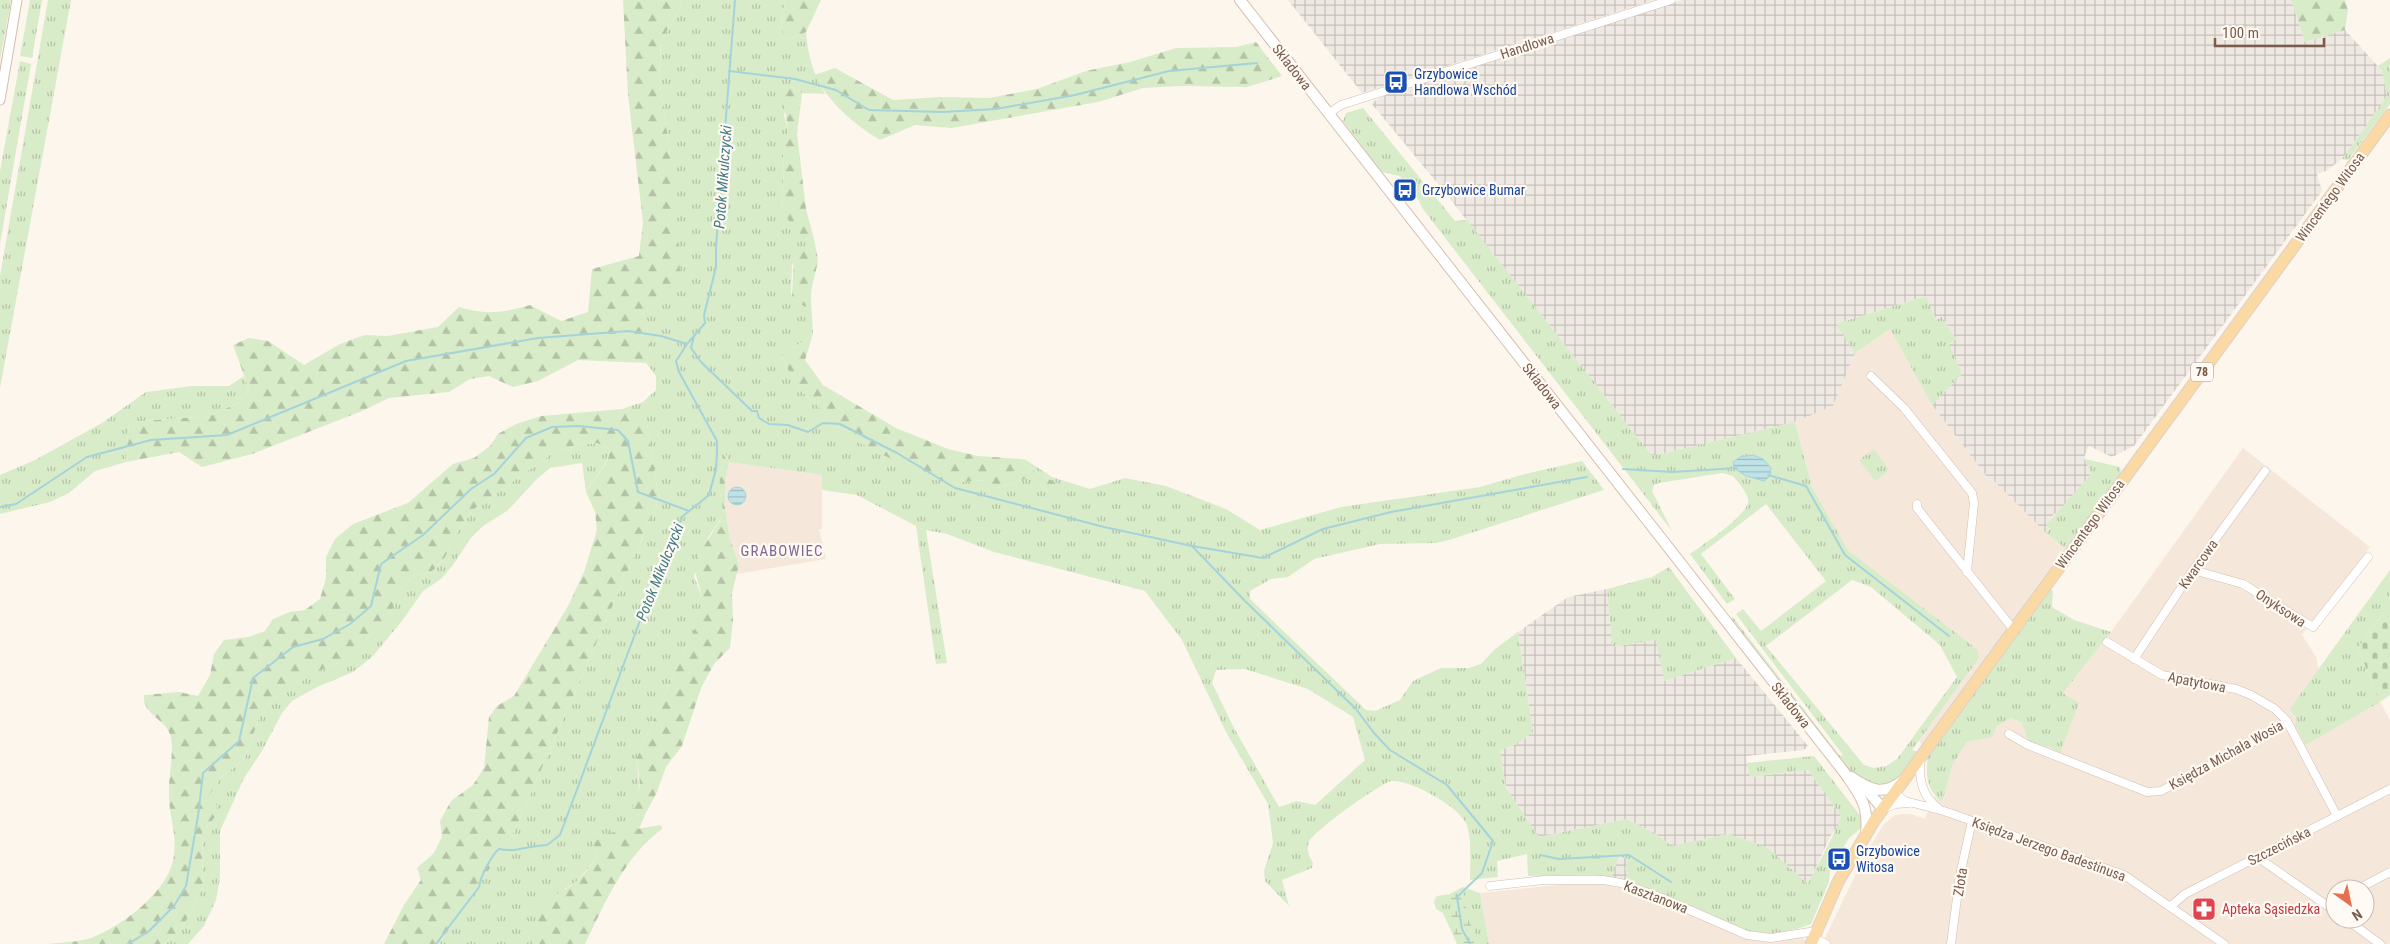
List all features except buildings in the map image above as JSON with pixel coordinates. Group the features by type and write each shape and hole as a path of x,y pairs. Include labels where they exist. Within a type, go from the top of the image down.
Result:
{"main road":[{"name":"Składowa","path":"1240,0 1844,772 1883,809"},
{"name":"Wincentego Witosa","path":"1813,938 1838,882 1883,809 2390,115"},
{"path":"1861,789 1883,791 1893,787 1906,777"},
{"name":"Składowa","path":"1861,789 1867,810 1866,834"}],"street":[{"path":"0,100 17,0"},
{"name":"Handlowa","path":"1328,114 1349,103 1671,0"},
{"path":"1871,376 1904,408 1972,493 1974,503 1967,572"},
{"name":"Kwarcowa","path":"2134,659 2193,570 2265,471"},
{"path":"1917,504 1917,508 2013,629"},
{"name":"Onyksowa","path":"2193,570 2243,584 2312,627 2368,557"},
{"name":"Apatytowa","path":"2107,642 2162,675 2236,689 2275,709 2287,721"},
{"name":"Księdza Michała Wosia","path":"2009,734 2028,745 2147,792 2161,791 2274,731 2287,721 2337,816"},
{"path":"1922,785 1921,762 1923,752"},
{"name":"Księdza Jerzego Badestinusa","path":"1906,777 1915,777 1922,785 1928,800 1944,811"},
{"path":"1898,789 1898,797 1911,803"},
{"name":"Szczecińska","path":"2171,906 2185,894 2390,789"},
{"name":"Księdza Jerzego Badestinusa","path":"1883,809 1896,804 1911,803 1944,811 2124,875 2224,944"},
{"name":"Złota","path":"1951,944 1960,875 1972,821"},
{"path":"2257,857 2325,904"},
{"path":"2375,880 2390,872"},
{"name":"Kasztanowa","path":"1490,886 1544,880 1603,880 1627,885 1657,896 1751,936 1813,938"},
{"path":"2360,929 2380,944"},
{"path":"1813,938 1826,944"}],"shaded area":[{"path":"1288,0 1654,0 1362,93"},
{"path":"1682,0 2291,0 2305,42 2345,30 2382,71 2387,96 2342,159 2326,171 2317,174 2322,191 2134,446 2112,457 2089,446 2084,457 2091,474 2060,512 2054,514 2047,525 2050,529 2046,533 1994,481 1991,482 1932,405 1962,374 1948,344 1956,339 1942,317 1937,321 1925,296 1837,324 1855,353 1833,406 1795,422 1652,456 1443,190 1371,103 1383,96"},
{"path":"1890,329 1932,405 1991,482 1994,481 2046,533 2065,548 1922,747 1919,740 1979,658 1978,650 1848,550 1812,487 1795,422 1833,406 1855,353"},
{"path":"2243,448 2370,547 2302,635 2316,657 2319,671 2289,710 2296,717 2306,745 2380,702 2390,720 2390,944 1822,944 1866,853 1884,824 1895,815 1902,814 1910,814 1925,819 1934,796 1942,802 1953,764 1967,742 1992,737 1997,726 2011,718 2022,723 2048,746 2060,753 2063,693 2111,632"},
{"path":"729,462 822,475 822,529 819,529 826,559 737,574 739,565 730,539 725,506 725,484"},
{"path":"1607,589 1612,647 1656,640 1664,681 1736,658 1808,746 1804,750 1746,756 1750,777 1808,770 1841,816 1842,821 1831,835 1808,884 1767,847 1728,834 1671,846 1656,834 1627,819 1539,837 1506,788 1500,750 1517,744 1533,732 1518,632 1568,597"},
{"path":"1619,856 1629,859 1625,869 1628,872 1626,881 1611,879"},
{"path":"1576,883 1610,883 1652,896 1748,939 1765,942 1801,937 1810,944 1489,944 1480,893"}],"green space":[{"path":"0,0 11,0 0,60"},
{"path":"30,0 42,0 32,58 20,56"},
{"path":"48,0 71,0 0,388 0,276"},
{"path":"623,0 682,0 661,41 659,78 671,160 680,272 658,300 643,312 651,344 646,363 578,360 538,381 513,387 489,376 470,379 449,392 389,398 362,411 252,454 202,467 179,452 126,462 129,422 210,416 240,402 249,389 233,345 249,338 268,341 304,365 340,344 365,335 387,336 438,327 459,307 494,312 530,305 561,321 588,312 592,269 639,256 643,222 628,95"},
{"path":"682,0 786,0 781,20 782,29 787,40 806,32 812,64 825,94 802,93 791,86 784,115 788,131 783,153 784,173 781,206 806,240 813,235 818,258 808,247 792,265 791,294 804,307 811,301 813,334 781,357 799,389 819,407 835,431 872,448 964,482 987,480 998,488 1031,477 1051,493 1060,485 1029,468 1020,459 1026,460 1052,477 1090,489 1125,478 1166,486 1226,509 1260,530 1341,507 1480,487 1582,461 1604,490 1449,540 1436,543 1380,544 1314,559 1288,577 1271,579 1250,591 1250,599 1366,710 1375,711 1400,700 1413,681 1441,668 1469,668 1481,664 1495,649 1518,632 1533,732 1517,744 1500,750 1506,788 1539,837 1627,819 1656,834 1671,846 1728,834 1767,847 1808,884 1841,816 1808,770 1750,777 1747,763 1814,756 1862,818 1861,828 1849,838 1830,870 1829,882 1811,924 1797,929 1764,935 1744,931 1658,892 1626,881 1628,873 1625,869 1628,859 1619,856 1611,879 1595,875 1528,876 1527,854 1497,861 1498,877 1470,880 1469,835 1466,823 1461,816 1444,802 1421,789 1410,784 1391,781 1374,790 1347,809 1313,837 1309,842 1308,848 1308,853 1313,863 1312,868 1282,880 1289,906 1265,881 1264,871 1273,843 1268,804 1226,732 1182,640 1145,591 994,552 947,534 926,530 947,663 936,664 916,526 857,495 822,490 822,475 729,462 724,450 719,487 724,514 709,536 694,576 706,608 684,651 636,760 640,811 645,815 640,827 633,831 620,832 594,843 597,858 577,881 553,897 536,921 537,934 534,944 439,944 514,832 659,499 647,423 622,409 643,402 656,390 656,376 646,363 651,344 643,312 658,300 671,160 659,78 661,41","holes":["1245,669 1308,689 1353,717 1365,760 1315,805 1297,801 1279,807 1234,728 1212,683 1216,670"]},
{"path":"786,0 821,0 806,32 787,40 781,25"},
{"path":"2291,0 2345,0 2348,10 2345,30 2305,42"},
{"path":"2345,30 2378,66 2390,58 2390,104 2348,160 2342,159 2387,96 2382,71"},
{"path":"1256,42 1282,76 1247,87 1182,86 1143,88 1098,102 952,128 915,125 880,140 843,112 827,95 814,75 835,68 893,100 941,97 989,98 1037,89 1086,71 1130,62 1176,48 1236,47"},
{"path":"20,61 31,64 0,244 0,171"},
{"path":"791,86 802,93 797,134 806,209 813,235 806,240 790,223 781,206 784,173 783,153 788,131 783,95"},
{"path":"1363,108 1455,221 1467,220 1652,456 1795,422 1812,487 1848,550 1978,650 1979,658 1912,750 1919,752 1891,783 1875,786 1866,782 1840,761 1732,623 1732,616 1840,756 1843,755 1736,614 1743,609 1761,631 1826,581 1766,504 1701,554 1735,599 1727,604 1690,554 1725,529 1747,505 1746,493 1733,476 1722,473 1654,485 1652,491 1672,531 1422,208 1419,200 1400,176 1381,172 1343,121 1346,113","holes":["1852,580 1871,587 1940,645 1957,677 1897,759 1886,766 1874,768 1864,765 1766,646"]},
{"path":"808,247 818,258 811,301 805,307 792,298 794,250"},
{"path":"1926,296 1936,320 1942,317 1956,339 1949,344 1962,374 1932,405 1890,329 1855,353 1836,324"},
{"path":"813,334 805,360 823,385 896,428 948,449 978,456 1020,459 1029,468 1060,485 1059,491 1051,493 1031,477 998,488 990,486 987,480 964,482 934,480 835,431 819,407 799,389 781,357"},
{"path":"244,376 249,389 240,402 210,416 129,422 126,462 95,471 69,493 50,502 0,514 0,475 35,460 102,423 146,392 192,386 229,386"},
{"path":"622,409 647,422 659,499 514,832 439,944 384,944 404,905 421,880 417,868 434,853 442,837 440,821 451,801 473,785 484,768 489,717 497,706 514,696 568,606 584,572 597,530 595,512 586,492 604,466 609,455 609,448 597,443 576,445 554,452 474,509 458,530 443,561 431,572 415,575 399,591 390,616 343,661 316,672 272,700 259,718 245,758 221,778 201,806 211,802 217,805 215,817 202,833 203,887 183,927 165,944 49,944 91,938 116,925 130,916 154,894 171,868 175,847 169,795 171,738 165,726 147,708 144,702 144,695 179,692 198,696 210,675 214,654 224,640 248,637 265,631 273,619 290,612 305,610 320,599 326,578 326,557 335,539 353,524 408,503 453,464 474,458 490,446 498,434 516,424 541,416"},
{"path":"597,443 609,448 609,455 604,466 586,492 582,463 550,468 507,511 483,526 470,539 453,565 441,579 423,591 402,621 372,657 353,672 317,687 292,701 282,713 262,751 244,778 220,831 220,878 216,900 204,926 188,944 165,944 183,927 203,887 202,833 215,817 200,806 221,778 245,758 259,718 272,700 316,672 343,661 390,616 399,591 415,575 431,572 443,561 458,530 474,509 554,452 576,445"},
{"path":"724,449 729,462 725,484 725,506 730,539 739,565 732,593 733,621 730,648 714,664 701,688 682,746 666,767 657,792 645,815 632,807 639,790 636,760 705,608 693,564 724,514 719,487"},
{"path":"1874,449 1889,470 1875,481 1859,460"},
{"path":"2085,459 2120,467 2121,475 2065,548 2046,533 2050,529 2046,525 2091,474"},
{"path":"1669,567 1736,658 1664,681 1656,640 1612,647 1607,589 1652,577"},
{"path":"2390,570 2390,605 2358,648 2380,702 2306,745 2295,725 2296,717 2289,710"},
{"path":"2048,588 2053,591 2052,607 2074,620 2111,632 2063,693 2079,703 2060,753 2048,746 2046,748 2029,742 2022,723 2011,718 1997,726 1992,737 1967,742 1953,764 1942,802 1936,797 1929,785 1927,766 1929,751"},
{"path":"2390,605 2390,695 2380,702 2358,648"},
{"path":"661,825 662,829 649,840 626,867 585,944 534,944 536,918 542,905 580,879 597,858 594,843 603,834"},
{"path":"1463,887 1480,893 1489,944 1457,944 1443,913 1436,909 1434,901 1437,896 1450,894"},
{"path":"1463,887 1467,918 1482,944 1457,944 1453,932 1450,894"}],"water":[{"path":"1753,455 1763,459 1771,468 1770,476 1764,481 1746,476 1734,468 1733,462 1740,457"},
{"path":"737,487 743,490 746,496 743,502 737,505 731,502 728,496 731,490"}],"waterway":[{"name":"Potok Mikulczycki","path":"436,944 479,887 487,866 499,849 512,850 547,845 560,835 669,543 683,516 709,495 716,469 717,441 679,372 676,361 687,344 705,323 704,315 716,267 735,0"},
{"path":"729,71 795,79 836,90 869,110 943,112 996,109 1075,95 1169,71 1257,63"},
{"path":"0,507 16,504 87,457 151,440 227,435 406,361 538,338 628,331 661,336 687,344"},
{"path":"694,336 691,348 701,362 752,411 757,411 759,418 769,424 788,425 808,432 823,423 840,424 897,453 955,488 1104,527 1192,546 1244,600 1356,709 1390,750 1447,785 1493,841 1482,873 1457,897 1462,929 1470,944"},
{"path":"128,944 149,931 174,906 186,886 203,773 239,741 253,678 293,647 323,639 350,624 371,606 381,564 423,535 471,489 494,474 526,438 552,427 579,426 618,430 628,441 638,492 689,511"},
{"path":"1623,469 1672,472 1737,468"},
{"path":"1768,475 1806,486 1845,555 1949,636"},
{"path":"1192,546 1263,558 1323,529 1391,512 1587,477"},
{"path":"1540,855 1559,859 1629,855 1671,882"}],"place":[{"name":"Grzybowice Handlowa Wschód","path":"1396,82"},
{"name":"Grzybowice Bumar","path":"1405,190"},
{"name":"Grzybowice Witosa","path":"1839,859"},
{"name":"Apteka Sąsiedzka","path":"2204,909"}],"district":[{"name":"GRABOWIEC","path":"782,551"}]}
